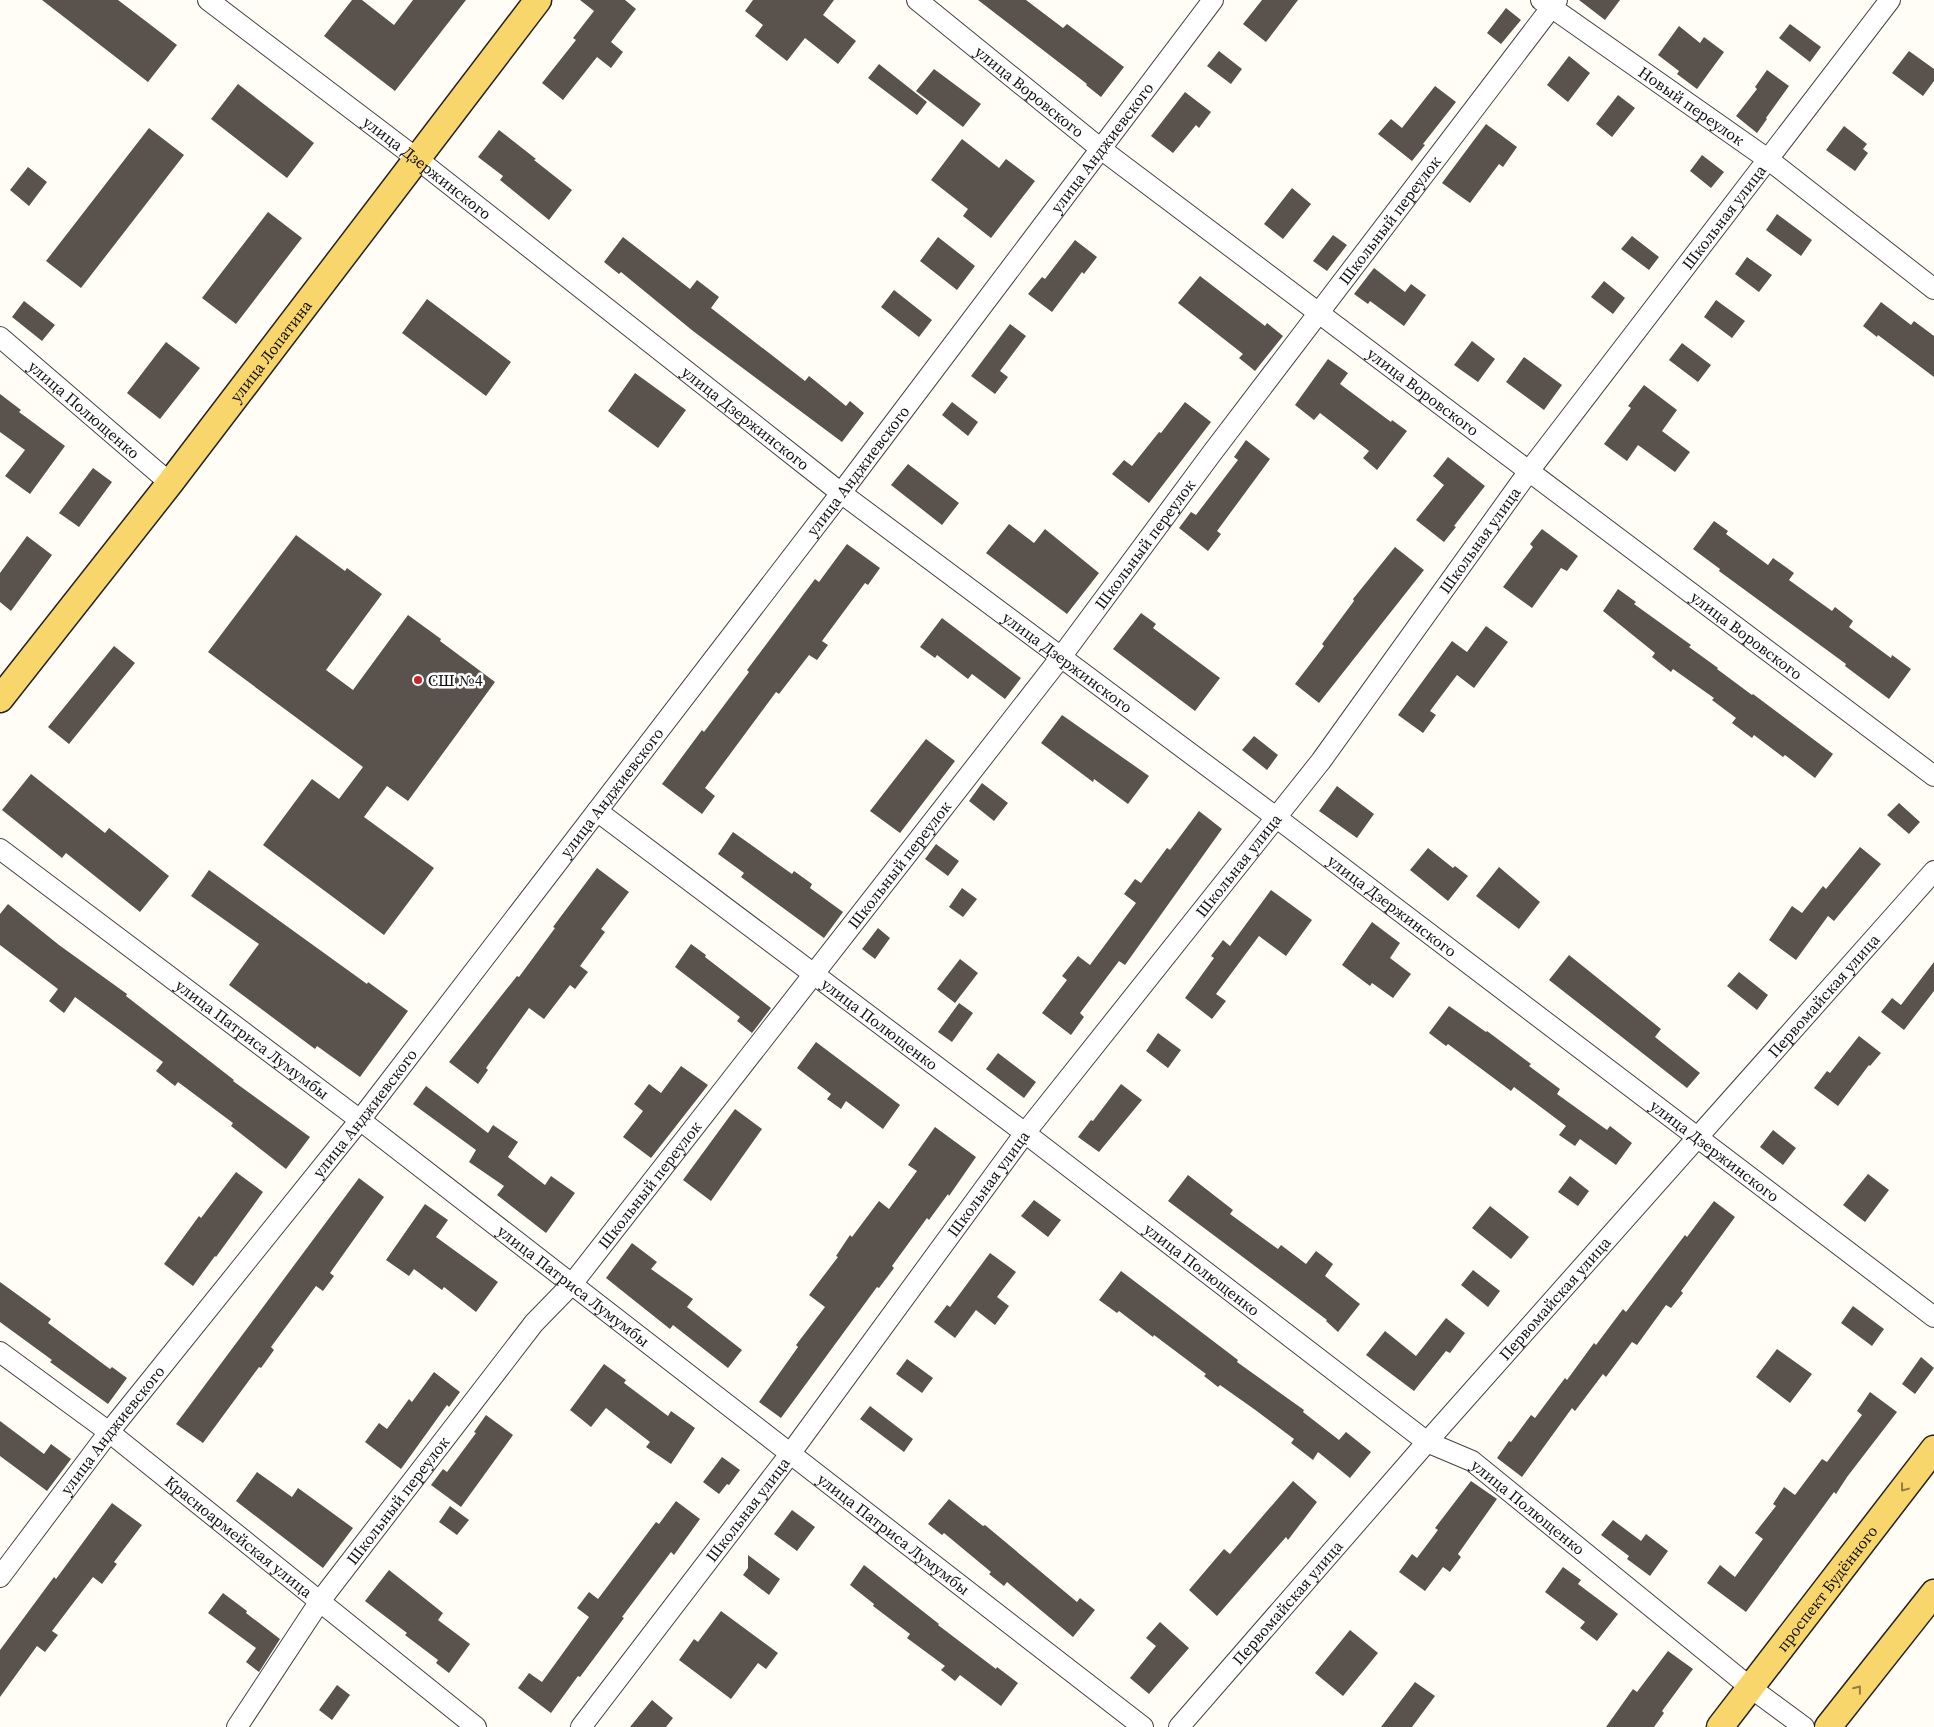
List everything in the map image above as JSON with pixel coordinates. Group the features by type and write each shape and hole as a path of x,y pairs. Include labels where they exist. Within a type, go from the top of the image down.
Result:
{"main road":[{"name":"улица Лопатина","path":"0,699 170,483 538,0"},
{"name":"проспект Будённого","path":"1720,1727 1934,1449"},
{"path":"1828,1727 1934,1594"}],"street":[{"name":"улица Дзержинского","path":"208,0 416,158 841,493 1277,818 1934,1317"},
{"name":"улица Воровского","path":"917,0 1100,149 1934,776"},
{"name":"улица Анджиевского","path":"0,1577 109,1432 360,1120 841,493 1213,0"},
{"name":"Школьная улица","path":"580,1727 790,1454 1025,1133 1321,761 1529,471 1890,0"},
{"name":"Новый переулок","path":"1549,3 1769,160 1934,289"},
{"name":"Школьный переулок","path":"237,1727 320,1601 534,1323 572,1284 1061,657 1212,453 1319,314 1549,3"},
{"name":"улица Полющенко","path":"0,337 170,483"},
{"name":"улица Полющенко","path":"597,811 1025,1133 1427,1442 1472,1461 1751,1688 1804,1727"},
{"name":"улица Патриса Лумумбы","path":"0,849 360,1120 1143,1727"},
{"name":"Первомайская улица","path":"1179,1727 1427,1442 1934,871"},
{"name":"Красноармейская улица","path":"0,1352 109,1432 476,1727"}],"building":[{"path":"42,0 118,0 177,45 148,82"},
{"path":"352,0 362,0 394,25 413,0 466,0 395,91 324,36"},
{"path":"580,0 625,0 636,9 611,42 623,52 611,68 597,57 563,100 542,83 576,40 573,38 594,11"},
{"path":"753,0 834,0 823,15 856,41 838,64 805,38 787,61 755,36 763,25 745,11"},
{"path":"978,0 1026,0 1063,28 1067,24 1124,67 1101,97 1087,84"},
{"path":"1262,0 1298,0 1266,42 1243,24"},
{"path":"1579,0 1620,0 1605,20"},
{"path":"1506,8 1521,20 1501,44 1487,33"},
{"path":"1790,24 1821,47 1810,62 1779,38"},
{"path":"1679,26 1700,43 1704,37 1724,52 1697,89 1677,74 1679,71 1658,55"},
{"path":"1219,51 1242,69 1231,84 1207,66"},
{"path":"1909,51 1934,69 1934,81 1923,96 1892,73"},
{"path":"1569,56 1590,73 1568,102 1547,85"},
{"path":"879,64 927,102 917,115 868,78"},
{"path":"934,69 981,104 963,127 916,91"},
{"path":"1767,70 1789,86 1757,133 1736,116 1757,89 1755,87"},
{"path":"238,84 314,143 287,178 211,119"},
{"path":"1435,86 1456,102 1412,161 1378,134 1391,119 1402,128"},
{"path":"1185,92 1211,112 1199,128 1196,125 1173,153 1151,136"},
{"path":"1618,95 1635,108 1612,137 1596,124"},
{"path":"1486,124 1517,147 1503,167 1499,164 1470,203 1442,183"},
{"path":"1844,126 1867,144 1863,149 1868,153 1855,171 1826,150"},
{"path":"149,128 184,155 81,288 46,261"},
{"path":"499,130 572,190 549,220 500,180 503,176 478,157"},
{"path":"962,139 999,168 1006,159 1035,181 991,238 963,216 968,209 931,180"},
{"path":"1702,155 1724,172 1711,188 1690,171"},
{"path":"28,167 47,182 29,206 10,190"},
{"path":"1292,188 1311,204 1283,239 1264,224"},
{"path":"268,212 302,238 236,324 202,298"},
{"path":"1777,214 1812,240 1801,256 1766,230"},
{"path":"1333,235 1347,245 1327,271 1313,261"},
{"path":"1632,236 1659,257 1649,270 1621,249"},
{"path":"623,237 690,289 697,280 719,297 711,308 805,381 809,376 846,406 850,401 864,413 842,442 693,331 621,272 619,274 604,262"},
{"path":"938,237 975,266 957,290 920,261"},
{"path":"1075,240 1097,257 1084,274 1082,272 1052,312 1028,294 1042,277 1045,279"},
{"path":"1747,257 1772,275 1759,292 1735,274"},
{"path":"1374,268 1405,292 1411,284 1426,295 1404,326 1370,301 1368,304 1354,294"},
{"path":"1200,276 1265,326 1267,323 1283,336 1255,371 1239,358 1243,354 1178,303"},
{"path":"1604,281 1625,298 1613,314 1591,297"},
{"path":"894,290 932,320 919,337 881,307"},
{"path":"427,299 511,362 486,396 402,333"},
{"path":"1716,300 1745,321 1732,338 1704,317"},
{"path":"24,301 55,325 42,341 12,317"},
{"path":"1881,302 1911,325 1914,321 1934,336 1934,377 1863,326"},
{"path":"1010,324 1026,336 1000,371 1008,377 995,394 971,376"},
{"path":"1472,341 1495,359 1478,382 1454,365"},
{"path":"166,342 200,368 160,419 127,393"},
{"path":"1682,343 1711,365 1698,382 1669,360"},
{"path":"1524,357 1562,385 1544,410 1506,382"},
{"path":"1328,359 1348,373 1340,384 1391,422 1392,420 1407,431 1377,470 1363,458 1369,451 1320,413 1314,420 1295,405"},
{"path":"635,373 686,410 658,448 608,411"},
{"path":"1644,385 1677,410 1662,431 1690,452 1675,472 1638,445 1627,461 1604,444 1631,408 1628,406"},
{"path":"0,394 21,410 19,412 65,446 30,494 5,476 25,450 0,432"},
{"path":"952,402 978,422 968,436 942,415"},
{"path":"1185,402 1211,422 1149,503 1112,474 1124,460 1132,466"},
{"path":"1246,440 1270,459 1217,531 1221,534 1208,551 1179,528 1191,512 1196,515 1238,460 1234,457"},
{"path":"1448,457 1485,486 1444,542 1416,520 1444,485 1433,476"},
{"path":"908,464 959,503 942,525 891,485"},
{"path":"93,468 112,482 79,527 59,513"},
{"path":"1714,521 1728,531 1726,534 1768,565 1773,558 1794,573 1789,580 1832,611 1835,607 1853,621 1849,627 1891,658 1892,655 1911,669 1889,699 1845,666 1846,664 1719,571 1720,569 1693,549"},
{"path":"1009,524 1034,543 1045,529 1099,573 1067,614 986,553"},
{"path":"1542,529 1578,556 1567,571 1561,568 1532,608 1503,587 1533,547 1530,544"},
{"path":"296,535 345,571 347,568 382,594 326,670 353,690 408,615 495,682 408,801 387,786 364,817 434,868 384,935 263,845 312,779 339,799 363,767 208,652"},
{"path":"27,536 52,555 11,611 0,602 0,573"},
{"path":"847,544 880,568 868,585 865,583 822,641 828,645 817,660 809,655 779,694 776,692 705,788 715,796 702,814 662,784 702,730 704,732 749,672 747,670 815,579 819,582"},
{"path":"1395,547 1424,570 1319,703 1295,684 1324,646 1322,644 1354,601 1353,599"},
{"path":"1618,589 1636,602 1634,604 1691,645 1689,647 1717,669 1833,754 1815,778 1785,755 1783,757 1754,735 1752,738 1732,723 1736,718 1712,700 1714,698 1673,669 1671,672 1652,657 1655,653 1603,611"},
{"path":"1141,613 1156,624 1153,628 1220,678 1195,711 1113,649"},
{"path":"942,618 1021,678 1005,699 972,674 968,679 937,655 935,658 920,647"},
{"path":"1486,626 1508,642 1474,688 1457,675 1430,711 1436,715 1423,733 1398,715 1452,641 1467,652"},
{"path":"114,646 135,663 69,744 48,727"},
{"path":"1062,715 1149,776 1128,804 1094,779 1093,782 1041,743"},
{"path":"1254,736 1278,755 1267,770 1242,750"},
{"path":"926,739 955,761 900,833 870,811"},
{"path":"31,774 105,833 109,828 169,876 140,912 66,853 62,858 2,810"},
{"path":"982,783 1008,803 994,821 969,801"},
{"path":"1337,786 1374,814 1357,838 1319,811"},
{"path":"1899,803 1920,822 1909,834 1887,815"},
{"path":"1199,811 1222,829 1125,965 1119,961 1080,1013 1084,1017 1071,1035 1042,1013 1067,980 1062,976 1078,956 1090,965 1136,903 1124,894 1135,879 1141,883 1167,848 1170,850"},
{"path":"733,832 792,874 794,871 812,884 810,888 843,912 824,938 741,877 744,873 718,854"},
{"path":"936,844 959,861 948,876 925,859"},
{"path":"1860,847 1881,864 1834,921 1828,916 1796,960 1769,940 1792,906 1802,913 1823,886 1826,889"},
{"path":"1428,848 1453,868 1455,866 1468,876 1448,901 1410,870"},
{"path":"1499,867 1540,902 1519,929 1476,896"},
{"path":"597,868 629,892 601,929 605,932 580,966 588,972 575,989 570,985 544,1019 529,1008 486,1068 488,1070 478,1084 449,1062 517,976 519,977"},
{"path":"209,870 367,984 368,982 408,1011 360,1077 317,1046 315,1049 229,985 259,944 191,896"},
{"path":"962,888 977,899 963,917 949,907"},
{"path":"1271,890 1312,920 1286,956 1259,936 1216,994 1226,1001 1212,1019 1185,998 1214,958 1211,956 1223,940 1230,946"},
{"path":"8,904 59,945 127,994 126,996 233,1081 310,1137 286,1169 231,1126 233,1123 178,1082 175,1086 156,1071 163,1062 75,997 64,1013 49,1001 58,989 0,945 0,914"},
{"path":"1372,922 1400,943 1390,958 1411,974 1393,998 1372,983 1370,986 1342,965"},
{"path":"878,928 890,938 875,959 862,949"},
{"path":"691,944 771,1008 752,1033 737,1021 740,1017 675,967"},
{"path":"1569,955 1661,1029 1655,1037 1700,1073 1687,1088 1549,980"},
{"path":"960,959 978,973 955,1003 937,989"},
{"path":"1934,962 1934,991 1904,1030 1881,1012 1892,998 1901,1005"},
{"path":"1739,972 1768,995 1757,1010 1727,986"},
{"path":"959,1003 973,1013 952,1042 938,1032"},
{"path":"1449,1006 1487,1031 1531,1064 1529,1066 1560,1089 1557,1094 1607,1130 1610,1126 1632,1143 1616,1165 1580,1139 1575,1146 1559,1135 1566,1126 1514,1087 1511,1091 1448,1044 1446,1046 1429,1033"},
{"path":"1158,1033 1181,1050 1168,1068 1146,1051"},
{"path":"1859,1036 1881,1053 1869,1065 1838,1106 1814,1088 1827,1071 1830,1073"},
{"path":"816,1042 900,1105 883,1129 846,1101 841,1109 827,1099 831,1094 797,1068"},
{"path":"998,1053 1036,1082 1024,1098 986,1069"},
{"path":"681,1066 708,1085 651,1158 623,1137 643,1111 634,1104 649,1084 661,1093"},
{"path":"1121,1084 1142,1100 1099,1152 1078,1137 1091,1120 1093,1121"},
{"path":"426,1086 488,1133 493,1125 518,1142 508,1157 545,1185 551,1176 575,1193 546,1233 497,1195 504,1186 469,1162 476,1150 413,1104"},
{"path":"735,1109 762,1129 711,1201 683,1180"},
{"path":"935,1127 976,1157 949,1196 948,1194 929,1220 927,1218 892,1266 894,1268 879,1288 877,1287 781,1418 759,1402 798,1347 796,1345 825,1307 809,1295 838,1257 836,1256 850,1235 852,1237 879,1201 889,1209 917,1171 908,1165"},
{"path":"1773,1130 1796,1148 1783,1165 1760,1147"},
{"path":"236,1172 263,1192 193,1286 164,1264 199,1216 201,1218"},
{"path":"1868,1174 1889,1190 1865,1222 1843,1205"},
{"path":"1188,1175 1233,1210 1230,1214 1278,1249 1281,1245 1306,1264 1316,1251 1333,1264 1325,1276 1360,1304 1338,1332 1327,1320 1168,1201"},
{"path":"1570,1176 1589,1191 1578,1206 1558,1192"},
{"path":"359,1178 384,1197 330,1273 334,1276 323,1291 316,1286 271,1347 274,1350 261,1368 259,1367 203,1443 176,1424"},
{"path":"1034,1200 1061,1220 1048,1237 1021,1216"},
{"path":"1714,1201 1735,1217 1681,1291 1683,1293 1671,1308 1666,1305 1637,1345 1632,1342 1606,1377 1603,1374 1575,1411 1572,1408 1522,1477 1497,1458 1531,1415 1535,1418 1565,1378 1567,1380 1594,1343 1596,1345 1623,1309 1626,1312 1685,1235 1687,1237"},
{"path":"425,1204 448,1220 436,1237 498,1282 476,1312 444,1287 442,1290 414,1269 409,1276 386,1260"},
{"path":"1490,1206 1529,1237 1511,1259 1472,1228"},
{"path":"632,1243 657,1262 651,1269 693,1299 687,1307 742,1350 728,1368 673,1325 670,1329 606,1278"},
{"path":"990,1253 1016,1272 997,1297 1009,1306 995,1325 976,1310 955,1338 934,1322 947,1305 950,1307"},
{"path":"1473,1270 1500,1291 1488,1307 1461,1285"},
{"path":"1121,1271 1238,1360 1237,1362 1304,1410 1303,1412 1339,1440 1346,1432 1371,1452 1350,1478 1318,1452 1313,1460 1291,1443 1294,1439 1254,1409 1220,1385 1218,1387 1204,1376 1206,1374 1154,1335 1153,1337 1119,1311 1117,1313 1099,1300"},
{"path":"0,1282 51,1319 48,1323 110,1369 112,1367 127,1378 108,1404 50,1362 52,1360 0,1322"},
{"path":"1853,1306 1884,1329 1872,1346 1841,1323"},
{"path":"1446,1318 1465,1333 1450,1353 1446,1351 1414,1391 1366,1355 1385,1331 1416,1356"},
{"path":"1777,1349 1812,1374 1790,1403 1756,1377"},
{"path":"1921,1357 1934,1368 1915,1394 1902,1384"},
{"path":"907,1359 933,1378 922,1393 896,1374"},
{"path":"604,1364 626,1380 624,1383 668,1416 671,1411 695,1428 671,1464 646,1447 650,1442 606,1408 591,1427 570,1410"},
{"path":"434,1372 460,1392 449,1407 447,1405 401,1469 365,1442 379,1423 387,1429 409,1399 412,1402"},
{"path":"1870,1392 1897,1412 1836,1494 1834,1492 1746,1612 1707,1583 1720,1565 1735,1577 1763,1539 1755,1533 1776,1506 1773,1504 1784,1487 1795,1495 1822,1459 1827,1462 1862,1415 1857,1411"},
{"path":"870,1406 913,1439 904,1452 860,1419"},
{"path":"486,1415 513,1435 461,1507 431,1485 443,1469 447,1472 476,1433 474,1432"},
{"path":"0,1421 44,1454 51,1444 71,1459 47,1491 0,1456"},
{"path":"722,1457 740,1470 729,1485 727,1484 719,1494 703,1482"},
{"path":"257,1472 292,1497 298,1488 353,1528 323,1568 236,1501"},
{"path":"1293,1481 1317,1502 1288,1540 1286,1537 1217,1616 1189,1590 1224,1549 1230,1554"},
{"path":"1471,1481 1497,1499 1458,1554 1461,1557 1450,1572 1443,1567 1425,1591 1399,1572 1412,1554 1417,1558 1438,1530 1435,1528"},
{"path":"949,1499 983,1526 985,1525 1077,1602 1080,1598 1095,1610 1073,1637 1007,1582 1004,1586 989,1574 991,1572 944,1533 942,1535 928,1524"},
{"path":"676,1501 700,1519 674,1555 671,1552 622,1617 624,1618 551,1713 518,1688 529,1673 542,1682 589,1617 577,1608 589,1592 598,1599 656,1522 659,1524"},
{"path":"112,1503 142,1525 114,1562 117,1564 102,1584 93,1577 52,1631 58,1635 45,1652 37,1646 0,1697 0,1650 54,1577 56,1579"},
{"path":"450,1506 469,1520 457,1535 439,1522"},
{"path":"792,1510 815,1527 797,1551 774,1534"},
{"path":"1613,1520 1641,1541 1646,1534 1668,1551 1650,1576 1627,1559 1629,1556 1601,1535"},
{"path":"748,1555 780,1579 769,1595 743,1575 748,1568"},
{"path":"864,1565 938,1625 996,1669 997,1667 1018,1683 1001,1706 960,1675 955,1681 941,1670 945,1666 907,1638 910,1634 873,1606 874,1604 850,1585"},
{"path":"1563,1567 1581,1580 1578,1584 1618,1614 1597,1641 1580,1628 1585,1622 1545,1592"},
{"path":"389,1570 443,1613 438,1620 470,1644 449,1673 436,1663 438,1660 405,1635 407,1633 365,1601"},
{"path":"223,1593 280,1639 259,1672 246,1662 256,1648 208,1613"},
{"path":"721,1611 778,1653 766,1669 758,1663 731,1699 679,1660 694,1639 698,1642"},
{"path":"1160,1622 1189,1648 1149,1694 1130,1678 1156,1646 1146,1638"},
{"path":"1350,1630 1378,1653 1343,1696 1315,1673"},
{"path":"1668,1651 1693,1669 1662,1711 1664,1713 1654,1727 1606,1727 1633,1689 1637,1692"},
{"path":"1415,1682 1435,1696 1412,1727 1381,1727"},
{"path":"337,1685 350,1695 332,1720 319,1710"},
{"path":"652,1700 673,1718 666,1727 630,1727"}],"place":[{"name":"СШ №4","path":"418,680"}]}
